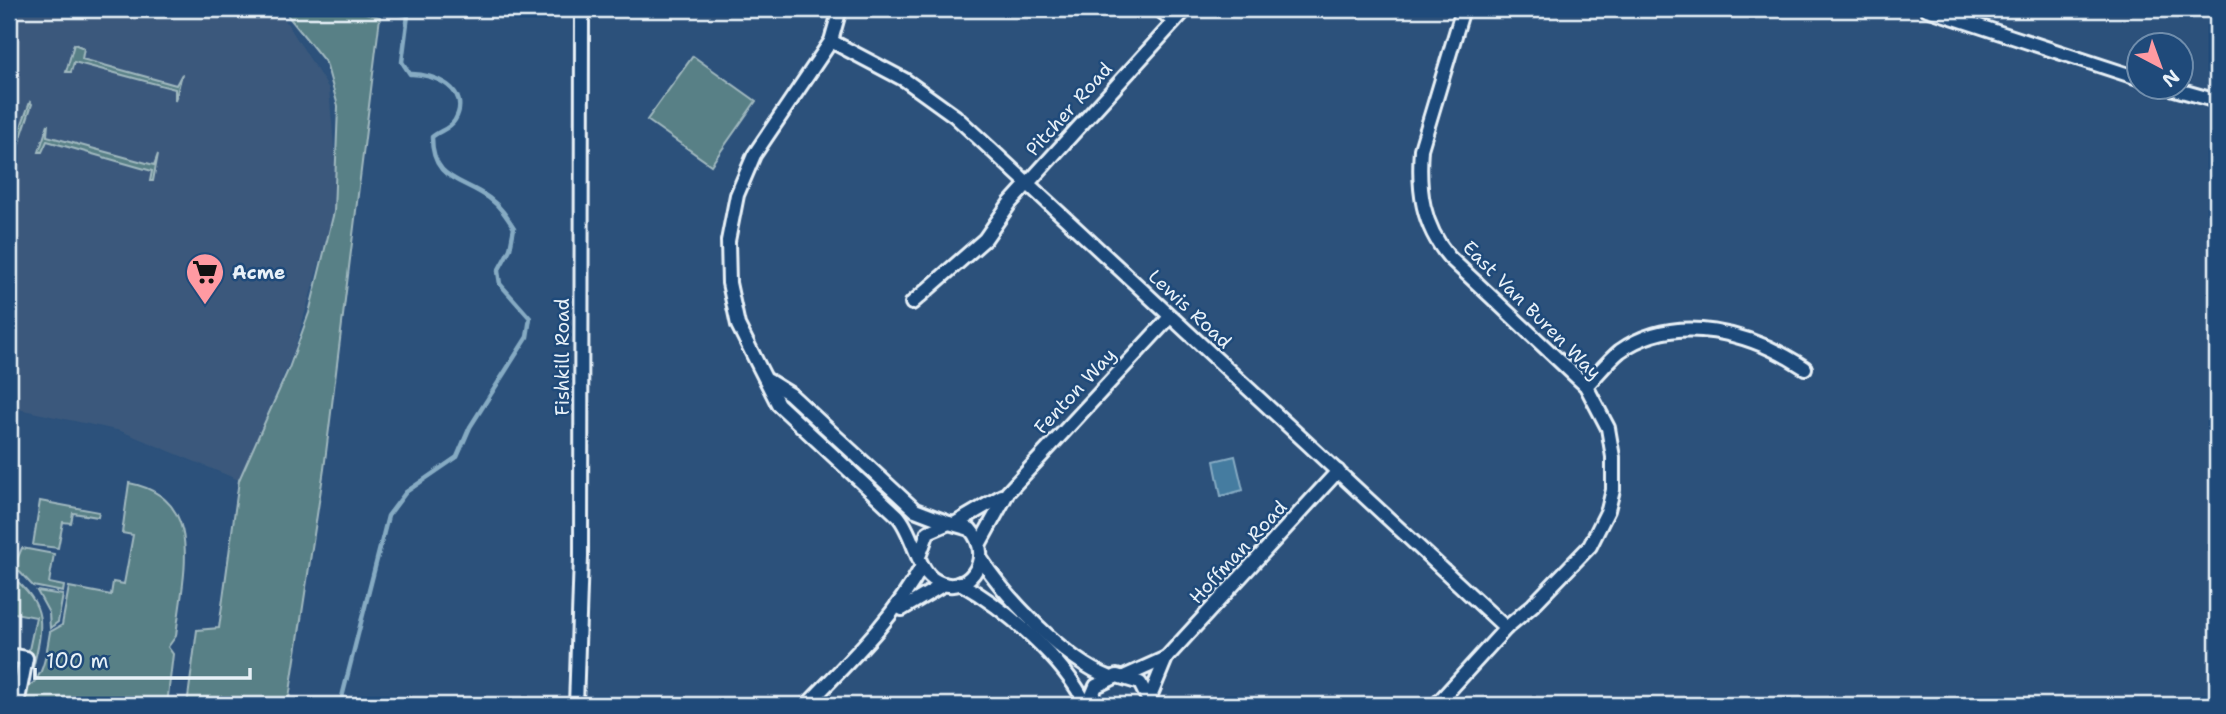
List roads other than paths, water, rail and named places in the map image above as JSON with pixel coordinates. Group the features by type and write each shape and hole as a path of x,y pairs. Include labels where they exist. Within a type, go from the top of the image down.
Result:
{"street":[{"name":"Fishkill Road","path":"576,705 581,558 582,9"},
{"path":"840,9 831,41 754,155 734,207 728,241 729,283 738,325 749,352 768,381 778,404 898,516 929,576 944,584"},
{"path":"1159,9 1174,22"},
{"name":"Pitcher Road","path":"912,303 985,239 1029,183 1186,9"},
{"name":"East Van Buren Way","path":"1436,705 1506,628 1576,563 1590,546 1608,510 1613,490 1608,428 1586,386 1449,257 1435,238 1424,214 1419,172 1421,149 1463,9"},
{"path":"1927,9 2124,73"},
{"name":"Lewis Road","path":"831,41 905,80 955,116 1506,628"},
{"path":"2194,94 2217,101"},
{"name":"Fenton Way","path":"980,543 1008,492 1170,317"},
{"path":"1586,386 1620,351 1664,332 1679,330 1702,329 1723,333 1772,349 1805,368"},
{"path":"768,381 790,394 915,510 970,529 980,543 981,559 974,574 960,583 944,584 916,598 888,620 807,705"},
{"name":"Hoffman Road","path":"1150,701 1166,658 1338,471"},
{"name":"Fenton Way","path":"953,523 1008,492"},
{"path":"888,620 921,560 928,532 953,523"},
{"path":"981,559 1000,589 1083,664 1109,677 1126,676 1140,683 1150,701"},
{"path":"960,583 993,604 1059,664 1076,683 1087,705"},
{"path":"9,655 26,658 13,705"},
{"name":"Hoffman Road","path":"1126,676 1166,658"},
{"path":"1087,705 1096,686 1109,677"}],"waterway":[{"path":"340,705 388,516 406,492 457,457 470,427 527,337 530,318 500,284 498,271 510,249 514,228 493,201 443,170 433,151 432,137 453,123 459,109 459,100 455,92 439,80 410,74 402,62 408,15 380,9"}],"place":[{"name":"Acme","path":"205,306"}]}
